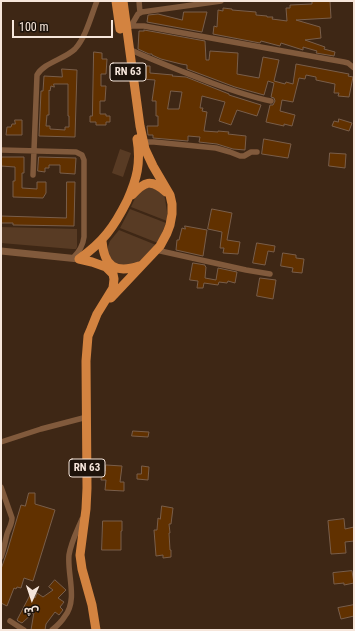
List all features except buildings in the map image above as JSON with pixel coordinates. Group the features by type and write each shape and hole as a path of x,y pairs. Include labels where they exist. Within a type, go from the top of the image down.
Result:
{"main road":[{"name":"RN 63","path":"116,1 125,26 141,142"},
{"name":"RN 63","path":"96,630 92,605 82,569 80,555 88,484 86,361 88,336 94,321 102,308 163,241 170,224 172,204 170,195 141,142 128,71 123,1"},
{"path":"76,259 102,241 120,215 134,184 138,168 141,142"},
{"path":"127,200 141,186 149,183 160,186 170,195"},
{"path":"102,241 107,265 113,274 114,279 113,288 102,308"},
{"path":"76,259 107,265 122,270 130,270 141,266"}],"street":[{"path":"33,175 38,72 44,67 66,56 78,45 97,1"},
{"path":"139,1 140,13"},
{"path":"125,26 144,11 220,1"},
{"path":"125,26 144,26 344,62 353,66"},
{"path":"129,49 153,61 258,99 271,102"},
{"path":"141,142 216,148 240,156 244,156 251,152 257,152"},
{"path":"1,150 76,152 82,155 84,237 76,259 1,251"},
{"path":"156,250 270,274"},
{"path":"1,442 41,429 87,417"},
{"path":"1,487 12,518 1,557"},
{"path":"52,630 65,617 70,607 71,596 69,556 71,544 86,510"},
{"path":"10,621 24,630"}],"shaded area":[{"path":"120,149 131,153 123,177 112,173"},
{"path":"147,188 154,188 164,195 167,221 131,207 137,194"},
{"path":"130,209 166,223 158,243 120,228"},
{"path":"1,227 77,229 77,247 76,249 72,249 1,243"},
{"path":"119,230 156,245 140,261 129,267 111,262 107,249 110,241"}]}
